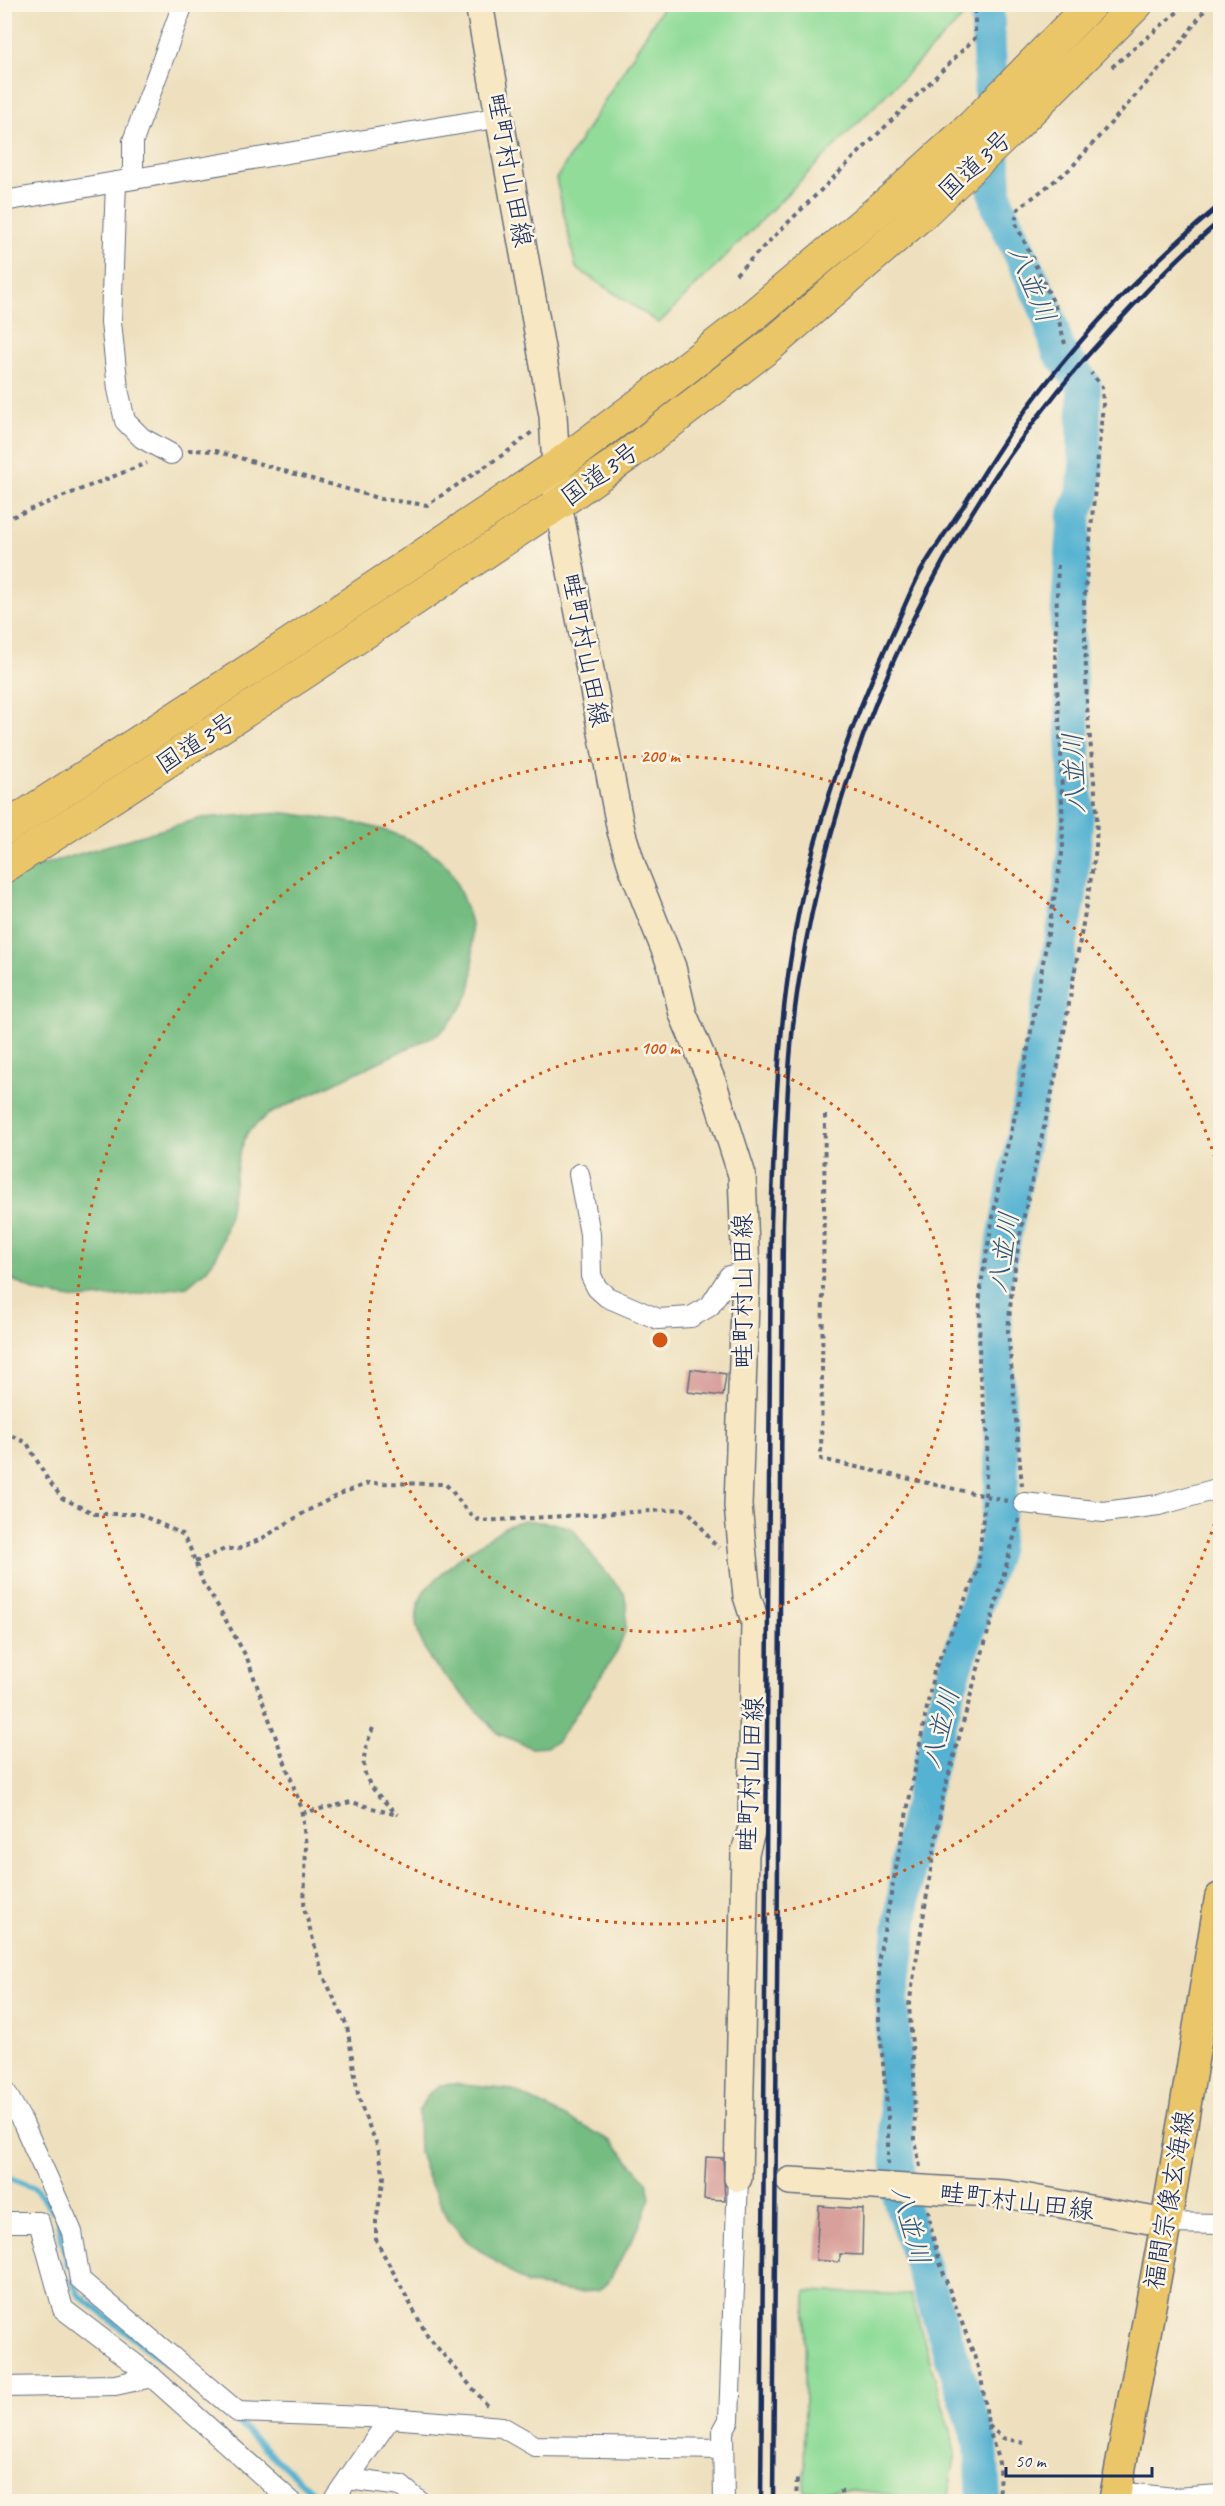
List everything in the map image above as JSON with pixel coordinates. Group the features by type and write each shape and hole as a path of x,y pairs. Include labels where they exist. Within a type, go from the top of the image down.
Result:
{"highway":[{"name":"国道3号","path":"4,829 288,645 558,465 742,324 893,198 973,125 1090,4"},
{"name":"国道3号","path":"4,867 304,673 625,457 772,344 919,217 1011,130 1137,4"}],"main road":[{"name":"畦町村山田線","path":"479,4 553,415 558,465 558,504 621,831 633,869 672,967 683,1014 713,1084 742,1175 746,1272 738,1506 747,1596 755,1622 752,1828 745,1853 738,2178"},
{"name":"福間宗像玄海線","path":"1115,2497 1166,2223 1221,1898"},
{"name":"畦町村山田線","path":"790,2181 1006,2194 1166,2223"}],"street":[{"path":"171,454 142,438 125,421 118,389 111,322 125,180 133,141 183,4"},
{"path":"4,201 501,117"},
{"path":"579,1174 590,1234 591,1276 597,1288 607,1297 658,1319 691,1317 710,1306 729,1276 746,1272"},
{"path":"1024,1503 1104,1512 1159,1505 1221,1488"},
{"path":"4,2089 23,2122 72,2232 80,2280 238,2412 390,2418 502,2427 535,2446 723,2449"},
{"path":"724,2502 723,2432 729,2420 738,2178"},
{"path":"42,2231 66,2220"},
{"path":"4,2222 39,2222 63,2309 152,2378 292,2502"},
{"path":"1166,2223 1221,2224"},
{"path":"4,2387 115,2385 152,2378"},
{"path":"332,2502 390,2418"},
{"path":"348,2479 400,2486 420,2502"},
{"path":"1115,2497 1174,2498 1221,2495"}],"path":[{"path":"736,274 975,38 975,4"},
{"path":"1109,70 1187,4"},
{"path":"1065,344 1055,306 1015,222 1018,209 1071,168 1175,51 1209,4"},
{"path":"1000,2502 999,2463 988,2425 980,2376 957,2308 940,2269 930,2224 915,2140 914,2072 909,2005 943,1796 1024,1503 1013,1408 1008,1331 1012,1287 1021,1229 1059,1061 1096,849 1097,813 1087,707 1084,602 1103,404 1102,387 1091,373"},
{"path":"4,520 182,450 216,451 381,499 427,505 507,452 553,415"},
{"path":"888,2187 888,2116 879,2020 879,1957 934,1671 978,1570 988,1436 979,1369 980,1290 1002,1168 1019,1100 1063,848 1061,751 1055,653 1058,565"},
{"path":"825,1115 821,1459 985,1497"},
{"path":"4,1432 27,1443 48,1480 62,1498 95,1514 139,1514 182,1534 202,1583 216,1601 246,1658 302,1813 306,1846 304,1908 322,1975 347,2026 358,2094 378,2147 384,2176 376,2221 376,2240 428,2337 497,2416 502,2427"},
{"path":"195,1562 225,1548 238,1549 261,1539 307,1511 369,1483 402,1482 445,1484 453,1491 471,1517 481,1521 683,1509 691,1513 712,1543 725,1553 743,1558"},
{"path":"302,1813 351,1802 398,1815 372,1790 365,1773 363,1753 373,1728"},
{"path":"988,2425 1003,2438 1024,2443"},
{"path":"796,2502 797,2479"},
{"path":"841,2490 842,2500"}],"green space":[{"path":"664,5 950,5 962,18 659,323 576,268 556,179"},
{"path":"285,813 350,822 392,832 430,852 447,866 460,892 471,926 473,971 472,983 465,1002 440,1033 267,1115 247,1133 239,1155 228,1220 217,1256 206,1270 187,1286 131,1295 78,1299 36,1292 5,1276 4,876 201,818"},
{"path":"523,1520 558,1524 573,1529 595,1560 624,1593 627,1608 625,1631 617,1652 566,1729 556,1742 546,1747 532,1748 499,1734 431,1661 419,1636 416,1623 418,1605 424,1591 456,1560 505,1527"},
{"path":"454,2084 513,2090 612,2141 647,2181 650,2198 638,2229 609,2281 598,2291 573,2292 527,2284 467,2241 449,2220 429,2181 419,2153 418,2112 428,2094 440,2085"},
{"path":"806,2291 911,2295 956,2452 947,2501 916,2501 888,2494 853,2490 804,2491"}],"building":[{"path":"691,1369 726,1374 723,1396 688,1392"},
{"path":"706,2157 723,2158 725,2200 704,2199"},
{"path":"819,2206 863,2209 862,2255 840,2254 840,2262 816,2260"}],"waterway":[{"name":"八並川","path":"984,2502 981,2444 899,2198 892,1999 910,1848 946,1698 994,1550 1002,1479 994,1291 1070,895 1077,813 1067,620 1075,514 1083,495 1087,457 1084,451 1084,385 1058,350 1047,311 998,206 995,191 987,4"},
{"path":"4,2176 35,2188 53,2211"},
{"path":"58,2220 68,2266"},
{"path":"72,2281 79,2295 167,2365"},
{"path":"231,2417 323,2502"}],"railway":[{"path":"761,2502 771,1225 780,1049 790,961 798,918 815,843 844,752 879,663 921,571 1014,426 1066,358 1140,278 1220,205"},
{"path":"773,2502 783,1224 792,1032 801,969 820,879 844,791 875,706 911,624 953,544 1001,468 1055,395 1140,298 1220,221"}]}
